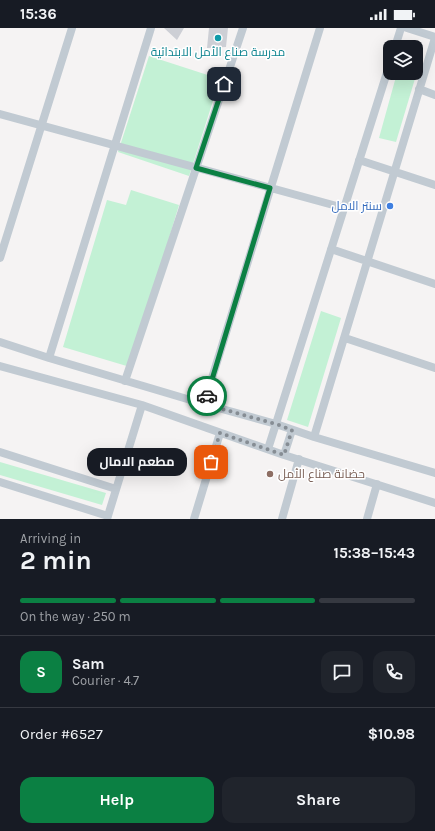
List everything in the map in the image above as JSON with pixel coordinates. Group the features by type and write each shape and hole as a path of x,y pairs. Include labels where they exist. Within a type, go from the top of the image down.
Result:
{"street":[{"path":"0,258 72,28"},
{"path":"49,358 151,28"},
{"path":"125,381 243,28"},
{"path":"204,404 320,28"},
{"path":"397,40 401,28"},
{"path":"314,437 435,38 407,28"},
{"path":"268,449 385,80"},
{"path":"420,89 435,95"},
{"path":"0,114 344,208"},
{"path":"359,160 435,185"},
{"path":"331,249 435,284"},
{"path":"345,338 435,368"},
{"path":"0,342 125,381 276,424 314,437 435,473"},
{"path":"0,366 142,405 284,455 435,503"},
{"path":"0,482 108,518 142,405"},
{"path":"284,455 292,430"},
{"path":"194,519 220,433"},
{"path":"0,452 116,489"},
{"path":"282,519 299,459"},
{"path":"367,519 377,484"}],"green space":[{"path":"149,56 220,79 189,176 118,152"},
{"path":"395,80 415,80 396,142 379,138"},
{"path":"131,190 179,205 130,367 63,347 107,200 126,205"},
{"path":"321,311 341,318 308,427 287,420"},
{"path":"0,462 106,493 102,505 0,475"}],"building":[{"name":"مدرسة صناع الأمل الابتدائية","path":"164,28 184,28 177,40"},
{"name":"مدرسة صناع الأمل الابتدائية","path":"209,28 228,28 226,47 207,48"}],"way so far":[{"path":"207,396 204,404 276,424 292,430 284,455 220,433 211,462"}],"place":[{"name":"مدرسة صناع الأمل الابتدائية","path":"218,38"},
{"name":"سنتر الامل","path":"390,206"},
{"name":"مطعم الامال","path":"211,462"},
{"name":"حضانة صناع الأمل","path":"270,474"}],"route":[{"path":"207,396 270,188 196,168 224,84"}]}
